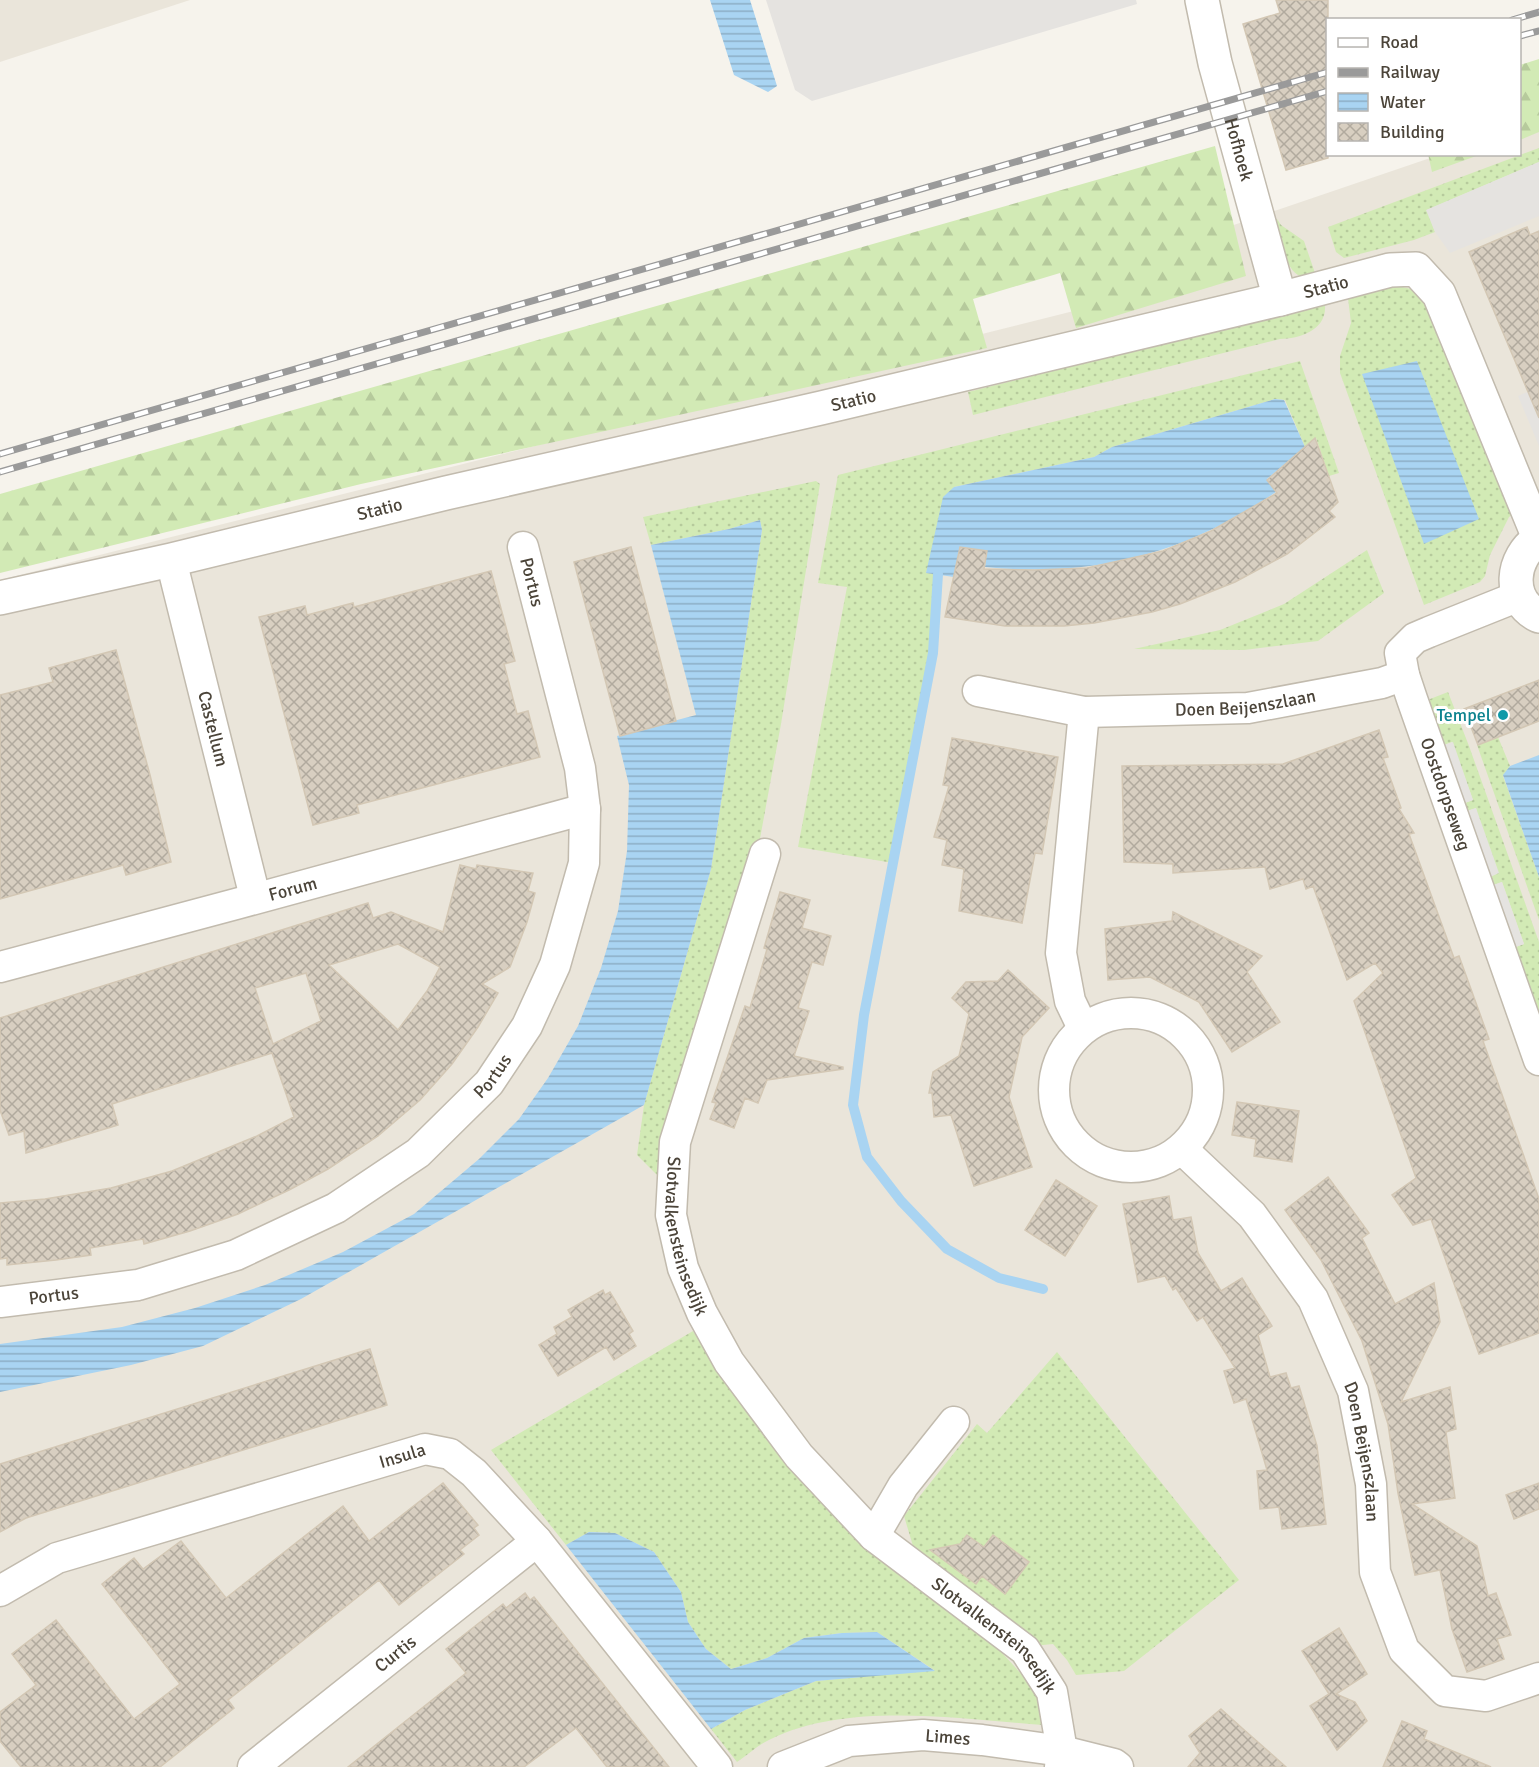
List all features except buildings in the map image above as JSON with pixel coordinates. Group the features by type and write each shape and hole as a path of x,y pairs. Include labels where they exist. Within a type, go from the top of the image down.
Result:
{"street":[{"name":"Hofhoek","path":"1203,0 1215,63 1280,299"},
{"name":"Statio","path":"0,598 821,408 1280,299 1390,270 1416,269 1439,294 1539,539"},
{"path":"1529,606 1516,585 1518,563 1530,545 1539,539"},
{"name":"Portus","path":"0,1302 138,1285 236,1254 336,1208 418,1153 489,1083 526,1026 555,965 584,863 585,809 580,768 523,547"},
{"name":"Castellum","path":"171,560 255,897"},
{"name":"Oostdorpseweg","path":"1529,606 1415,638 1400,653 1404,675 1539,1060"},
{"name":"Doen Beijenszlaan","path":"978,691 1084,712 1248,708 1382,683 1404,675"},
{"path":"1083,1028 1070,1001 1060,953 1084,712"},
{"name":"Forum","path":"0,967 585,809"},
{"name":"Slotvalkensteinsedijk","path":"765,854 675,1142 671,1215 683,1268 702,1313 729,1362 799,1456 874,1536 1025,1650 1052,1692 1061,1759"},
{"path":"1132,1012 1153,1016 1172,1024 1188,1038 1200,1055 1207,1075 1207,1104 1197,1131 1182,1149 1152,1165 1123,1167 1101,1162 1081,1150 1066,1133 1056,1112 1053,1089 1057,1065 1068,1045 1083,1028 1112,1015 1132,1012"},
{"name":"Doen Beijenszlaan","path":"1182,1149 1252,1215 1313,1299 1353,1391 1371,1484 1376,1572 1404,1650 1445,1691 1486,1696 1539,1678"},
{"path":"874,1536 903,1486 954,1422"},
{"name":"Insula","path":"0,1591 57,1558 425,1449 450,1454 474,1473 537,1541 717,1767"},
{"name":"Curtis","path":"253,1767 537,1541"},
{"name":"Limes","path":"783,1767 849,1742 923,1735 982,1740 1061,1759 1116,1766"}],"shaded area":[{"path":"0,0 190,0 0,62"},
{"path":"766,0 1136,0 1137,4 812,101 795,90"},
{"path":"1539,120 1539,1767 0,1767 0,580 1229,272 1219,230 1436,156 1521,156 1521,127"},
{"path":"1539,162 1539,216 1450,253 1435,232 1426,210"},
{"path":"1539,387 1539,446 1518,396"},
{"path":"1453,742 1473,800 1462,804 1441,746"},
{"path":"1476,808 1499,873 1488,878 1464,812"},
{"path":"1502,882 1524,944 1513,948 1490,886"}],"green space":[{"path":"1539,59 1539,132 1521,140 1521,65"},
{"path":"1215,146 1246,276 1076,328 1060,273 973,299 987,348 361,484 0,573 0,494"},
{"path":"1539,148 1539,162 1427,210 1435,232 1414,240 1344,258 1336,252 1328,227"},
{"path":"1428,156 1476,156 1432,172"},
{"path":"1275,219 1304,241 1315,273 1306,277 1293,270 1284,254"},
{"path":"1397,286 1413,290 1426,301 1515,513 1509,517 1490,555 1485,576 1480,582 1424,605 1340,373 1340,356 1351,323 1348,298"},
{"path":"1325,305 1322,321 1304,335 973,415 968,392"},
{"path":"1300,361 1339,473 1329,476 1316,438 1305,447 1285,400 1275,399 1112,447 1094,457 954,487 926,573 938,574 933,653 893,863 798,847 847,587 818,583 838,475"},
{"path":"816,481 820,484 759,844 753,844 746,878 659,1177 637,1155 644,1105 711,869 762,530 760,520 729,529 651,545 643,517"},
{"path":"1367,550 1384,593 1318,641 1244,650 1134,649 1220,630 1284,604"},
{"path":"1448,692 1539,942 1539,1023 1513,948 1524,944 1502,882 1490,886 1476,808 1464,812 1462,804 1473,800 1452,742 1441,746 1425,701"},
{"path":"1498,737 1510,766 1503,776 1539,877 1539,920 1477,745"},
{"path":"693,1331 722,1378 760,1430 812,1490 864,1542 941,1607 993,1643 1025,1678 1040,1703 1043,1725 905,1716 869,1716 834,1720 801,1727 771,1739 737,1762 711,1729 745,1710 816,1681 934,1670 877,1632 842,1633 804,1638 767,1658 731,1669 706,1649 688,1622 681,1592 654,1552 615,1533 589,1532 566,1545 491,1450"},
{"path":"1057,1352 1239,1580 1124,1671 1076,1675 1053,1644 1033,1646 913,1546 904,1516 977,1424 987,1433"}],"water":[{"path":"710,0 750,0 777,86 768,92 734,75"},
{"path":"1417,361 1479,519 1424,544 1362,374"},
{"path":"1275,399 1284,400 1305,447 1267,479 1276,492 1208,531 1173,546 1137,557 1063,569 985,567 987,551 960,547 954,577 926,573 943,497 954,487 1094,457 1112,447"},
{"path":"760,520 762,530 711,869 644,1105 301,1299 203,1346 131,1365 0,1392 0,1344 122,1327 195,1308 265,1285 343,1252 414,1214 479,1159 519,1119 548,1078 578,1026 601,968 618,911 627,851 629,785 617,736 696,715 651,545 729,529"},
{"path":"1539,755 1539,877 1503,775 1510,766"},
{"path":"589,1532 615,1533 654,1552 681,1592 688,1622 706,1649 731,1669 767,1658 804,1638 842,1633 877,1632 935,1671 816,1681 745,1710 711,1729 566,1545"}],"waterway":[{"path":"938,574 933,653 864,1015 853,1105 867,1157 901,1201 947,1249 999,1278 1043,1289"}],"railway":[{"path":"1519,18 1539,12"},
{"path":"1521,36 1539,31"},
{"path":"0,454 1326,73"},
{"path":"0,472 1326,92"}],"place":[{"name":"Tempel","path":"1503,715"}]}
